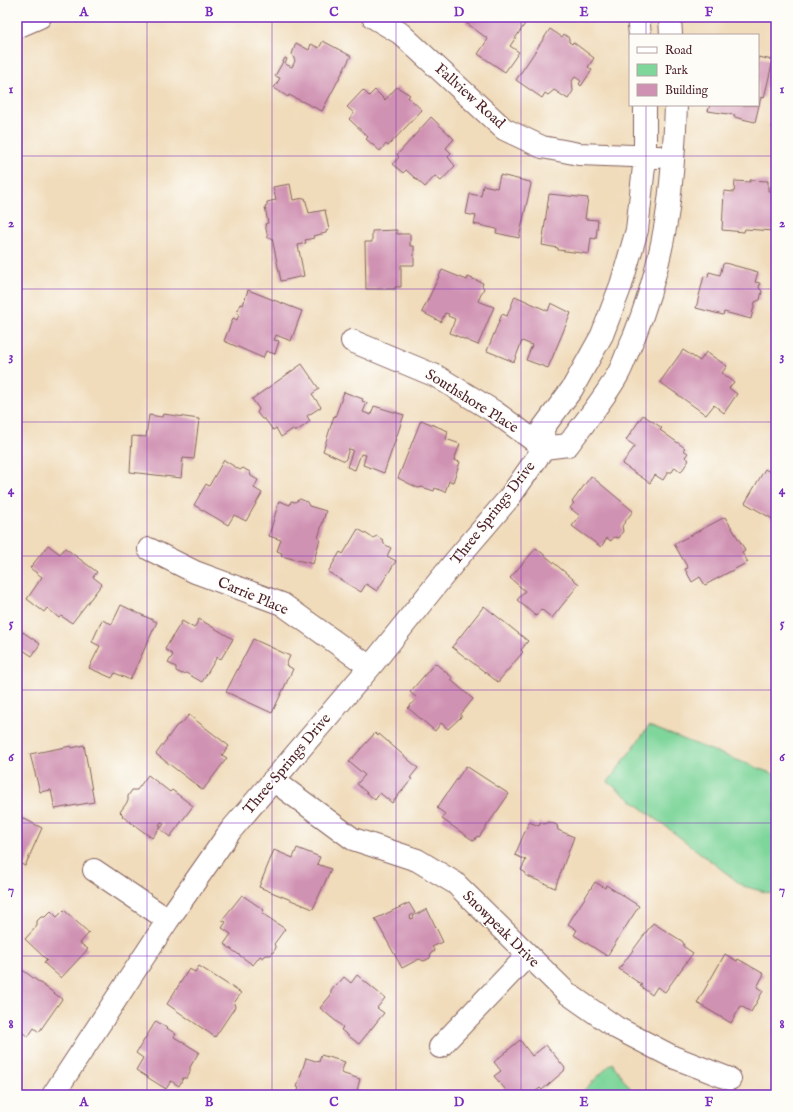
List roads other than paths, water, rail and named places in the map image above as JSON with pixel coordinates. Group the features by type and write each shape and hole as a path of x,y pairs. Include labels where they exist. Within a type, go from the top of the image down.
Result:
{"street":[{"path":"17,27 40,17"},
{"name":"Fallview Road","path":"373,17 400,33 504,129 542,147 579,154 674,158"},
{"path":"638,17 640,34"},
{"path":"670,17 671,34"},
{"name":"Three Springs Drive","path":"53,1095 168,920 231,830 370,667 456,560 509,498 544,448 543,428 572,389 602,335 621,285 637,230 645,157 645,106"},
{"name":"Three Springs Drive","path":"544,448 568,445 618,376 641,319 660,260 669,210 674,158 676,106"},
{"name":"Southshore Place","path":"352,341 436,376 495,412 544,448"},
{"name":"Carrie Place","path":"150,549 195,572 282,604 370,667"},
{"name":"Snowpeak Drive","path":"273,780 353,838 417,860 455,883 566,993 618,1028 673,1057 730,1079"},
{"path":"94,870 168,920"},
{"path":"440,1047 527,956"}]}
